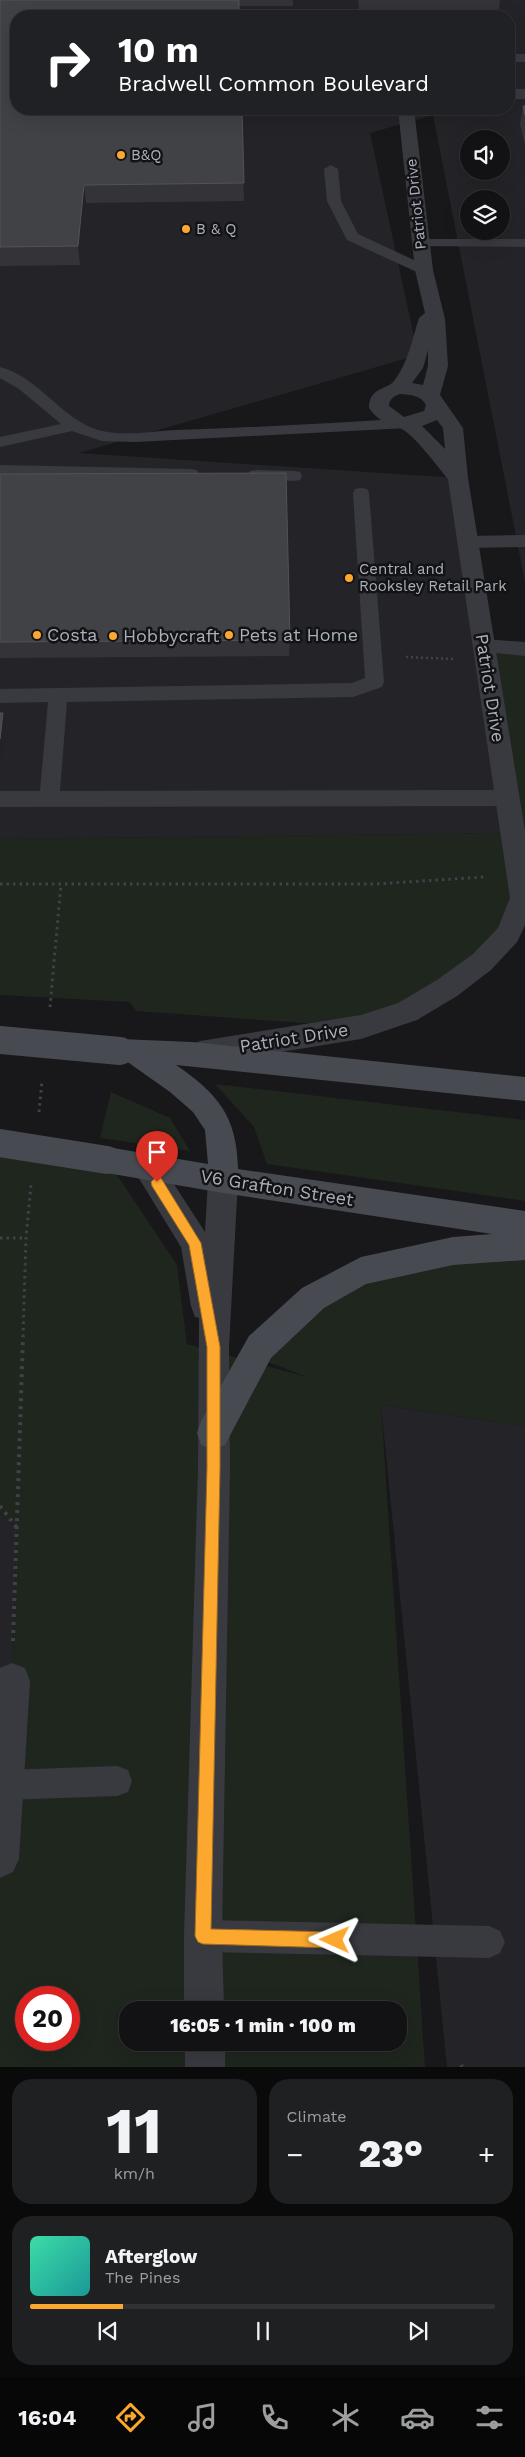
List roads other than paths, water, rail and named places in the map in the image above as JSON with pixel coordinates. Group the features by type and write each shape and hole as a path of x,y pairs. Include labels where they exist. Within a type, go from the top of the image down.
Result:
{"street":[{"name":"Patriot Drive","path":"192,1054 361,1027 407,1012 447,988 482,962 508,934 522,895 467,542 453,428 433,400 438,366 436,319 424,270 407,115"},
{"name":"Patriot Drive","path":"399,388 413,368 426,328 431,299"},
{"path":"399,388 419,390 433,400 433,414 417,422 408,423 390,419 379,408 381,396 399,388"},
{"path":"408,423 437,452 458,478"},
{"path":"0,1040 126,1051 192,1054 525,1088"},
{"path":"126,1051 202,1103 216,1123 224,1154 213,1347 203,1936 204,2001"},
{"name":"V6 Grafton Street","path":"0,1143 224,1180 525,1225"},
{"path":"147,1167 195,1243 213,1347"},
{"path":"213,1433 260,1347 313,1298 360,1271 453,1251 525,1246"},
{"path":"0,1859 12,1681"},
{"path":"205,2051 205,2067"}],"lane":[{"path":"331,169 334,201 352,237 424,270"},
{"path":"421,243 525,243"},
{"path":"0,372 15,378 72,426 96,435 141,436 295,432 408,423"},
{"path":"295,432 379,408"},
{"path":"0,442 12,442 72,426"},
{"path":"0,470 206,474"},
{"path":"235,475 294,476"},
{"path":"0,696 353,690 375,682 361,493"},
{"path":"467,542 525,541"},
{"path":"485,654 525,649"},
{"path":"49,799 58,696"},
{"path":"0,799 507,798"},
{"path":"5,1785 117,1781"},
{"path":"203,1936 489,1942"}],"place":[{"name":"B&Q","path":"121,155"},
{"name":"B & Q","path":"186,229"},
{"name":"Central and Rooksley Retail Park","path":"349,578"},
{"name":"Costa","path":"37,635"},
{"name":"Pets at Home","path":"229,635"},
{"name":"Hobbycraft","path":"113,636"}]}
